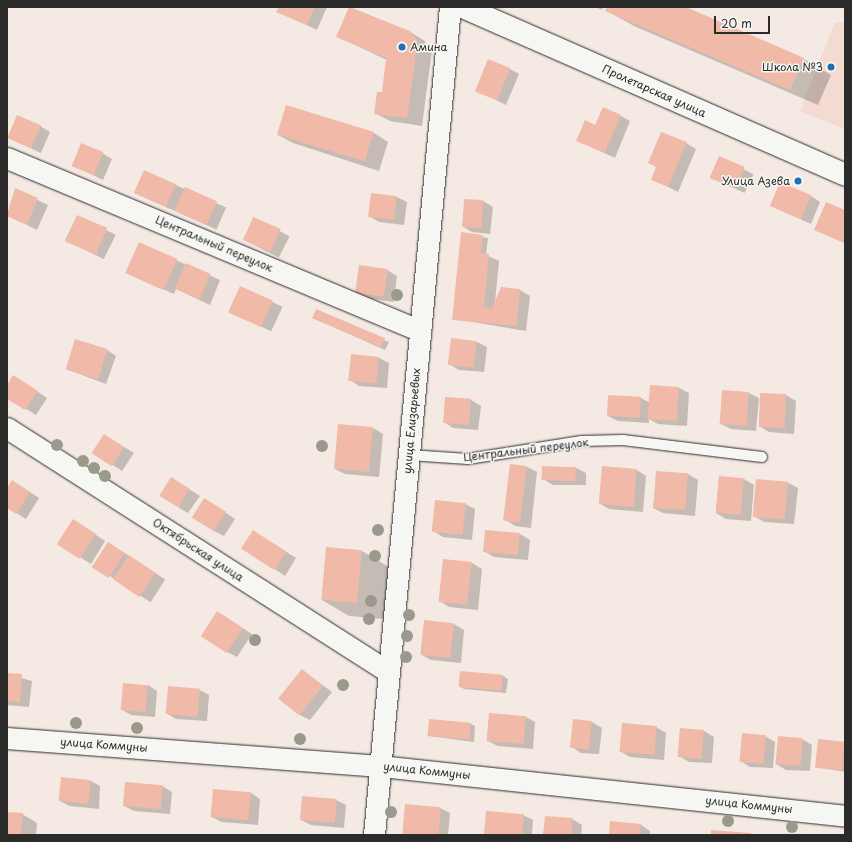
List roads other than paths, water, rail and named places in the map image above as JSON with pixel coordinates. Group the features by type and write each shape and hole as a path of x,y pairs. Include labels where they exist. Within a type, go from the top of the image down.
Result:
{"street":[{"name":"улица Елизарьевых","path":"374,835 450,7"},
{"name":"Пролетарская улица","path":"463,7 845,174"},
{"name":"Центральный переулок","path":"7,158 420,331"},
{"name":"Октябрьская улица","path":"7,428 389,672"},
{"name":"улица Коммуны","path":"7,738 380,766 845,816"}],"lane":[{"name":"Центральный переулок","path":"409,455 468,459 582,441 623,440 762,457"}],"place":[{"name":"Амина","path":"402,47"},
{"name":"Школа №3","path":"831,67"},
{"name":"Улица Азева","path":"798,181"}]}
